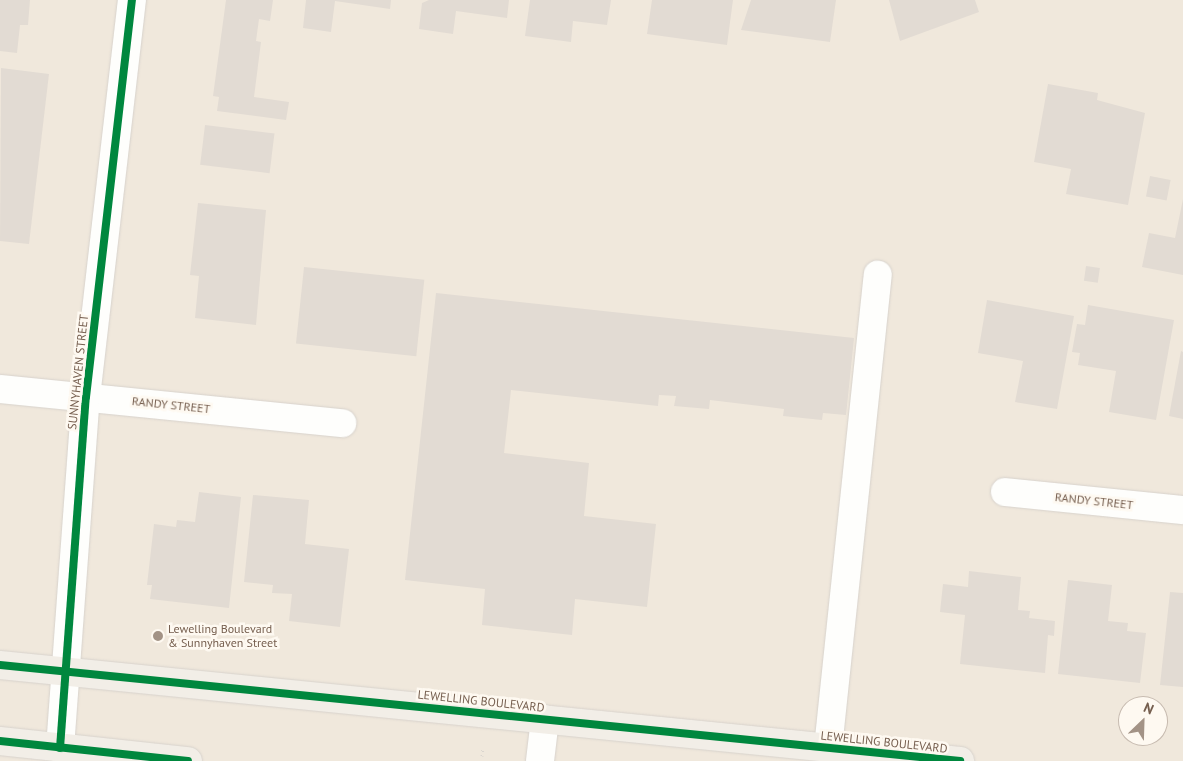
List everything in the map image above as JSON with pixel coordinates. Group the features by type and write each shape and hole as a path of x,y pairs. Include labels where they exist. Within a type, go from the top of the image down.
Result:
{"main road":[{"name":"LEWELLING BOULEVARD","path":"0,665 960,761"},
{"path":"0,741 68,753 188,761"}],"street":[{"name":"SUNNYHAVEN STREET","path":"68,753 63,671 86,397 132,0"},
{"path":"828,748 878,275"},
{"name":"RANDY STREET","path":"0,389 342,422"},
{"name":"RANDY STREET","path":"1005,492 1183,510"},
{"path":"540,761 545,719"}],"shaded area":[{"path":"0,0 1183,0 1183,761 0,761"}],"building":[{"path":"0,0 30,0 28,25 20,25 17,53 0,51"},
{"path":"226,0 273,0 270,21 259,19 256,41 261,42 254,97 289,102 286,120 217,111 219,97 213,96"},
{"path":"306,0 391,0 390,9 335,1 331,32 303,28"},
{"path":"429,0 509,0 507,18 456,11 453,34 419,29 422,3"},
{"path":"530,0 611,0 607,25 573,21 571,42 525,36"},
{"path":"652,0 733,0 727,45 647,34"},
{"path":"751,0 836,0 830,42 741,30"},
{"path":"889,0 975,0 979,12 900,41"},
{"path":"1,68 49,74 29,244 0,241"},
{"path":"1048,84 1098,93 1097,100 1145,113 1128,205 1066,194 1071,169 1034,162"},
{"path":"205,125 274,134 270,173 200,165"},
{"path":"1150,176 1171,180 1167,201 1146,197"},
{"path":"1183,199 1183,275 1142,267 1149,233 1175,238"},
{"path":"198,203 266,210 256,325 195,318 199,276 190,275"},
{"path":"1086,266 1100,268 1098,283 1084,281"},
{"path":"304,267 424,280 416,356 296,344"},
{"path":"436,293 854,338 846,415 823,413 822,420 783,416 784,409 710,400 709,409 674,406 676,396 659,395 658,406 511,390 504,453 589,463 584,516 656,524 647,607 575,599 572,635 482,625 485,589 405,580"},
{"path":"987,300 1074,316 1057,409 1015,402 1023,361 978,353"},
{"path":"1088,305 1174,320 1156,420 1109,412 1116,371 1078,365 1080,353 1072,352 1077,324 1085,325"},
{"path":"1181,351 1183,352 1183,419 1169,416"},
{"path":"199,492 241,497 229,608 150,599 152,585 147,585 154,524 176,527 177,520 195,522"},
{"path":"253,495 309,500 305,544 349,549 340,627 289,621 292,594 272,593 273,585 244,582"},
{"path":"969,571 1021,577 1018,610 1030,611 1029,618 1055,621 1054,636 1048,635 1045,673 960,664 965,615 940,612 943,584 968,587"},
{"path":"1068,580 1112,585 1108,621 1128,623 1127,631 1146,633 1140,683 1058,674"},
{"path":"1170,592 1183,593 1183,687 1160,685"}],"cycle path":[{"path":"60,748 86,397 132,0"},
{"path":"0,665 960,761"},
{"path":"0,741 188,761"}],"place":[{"name":"Lewelling Boulevard & Sunnyhaven Street","path":"158,636"}]}
